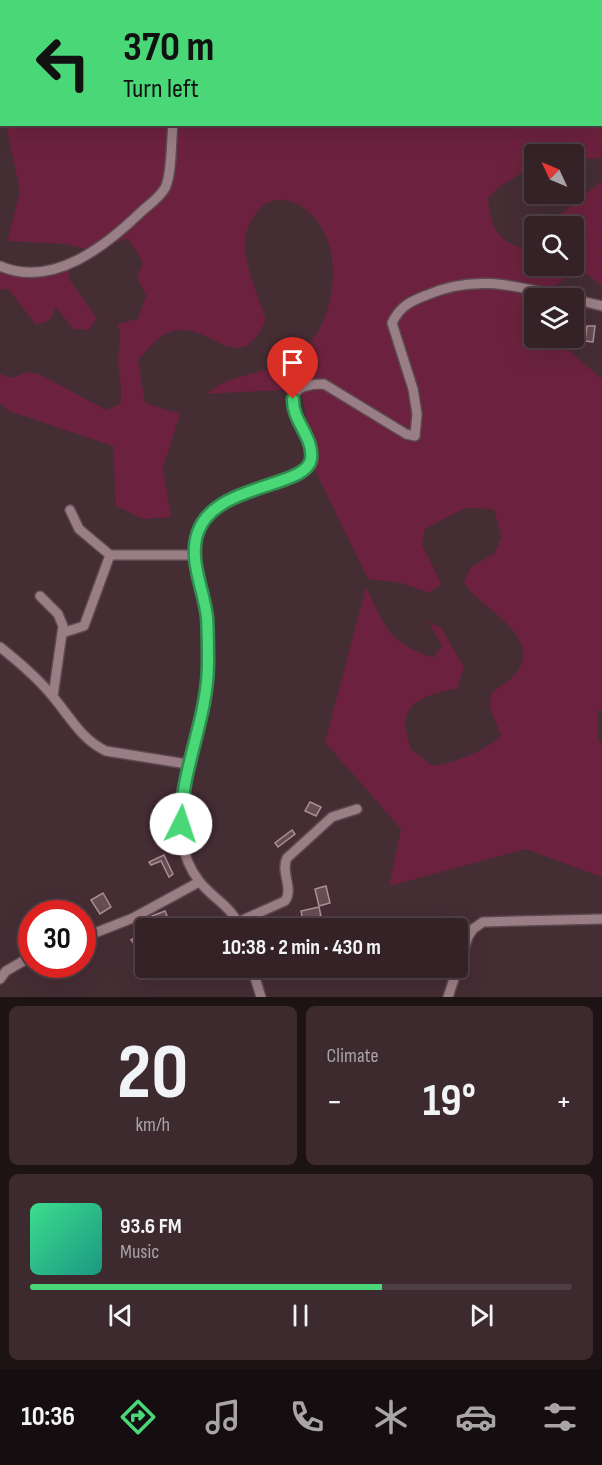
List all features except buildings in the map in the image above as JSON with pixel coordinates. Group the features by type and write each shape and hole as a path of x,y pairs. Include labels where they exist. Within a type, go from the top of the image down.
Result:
{"street":[{"path":"0,266 9,270 28,271 50,270 70,265 119,233 165,189 173,126"},
{"path":"234,918 228,909 199,882 186,859 181,837 187,764 207,691 207,618 195,555 198,530 217,506 252,488 291,479 303,472 311,462 312,448 293,408 293,399 299,391 310,384 324,384 406,434 415,436 417,414 413,389 392,323 407,303 456,284 512,285 525,288"},
{"path":"584,302 602,306"},
{"path":"70,510 85,535 110,555 195,555"},
{"path":"62,633 84,626 110,555"},
{"path":"39,596 61,618 62,633 53,696"},
{"path":"0,647 53,696 82,734 97,747 106,751 187,764"},
{"path":"252,918 285,901 288,893 284,866 287,858 332,817 357,809"},
{"path":"96,933 133,918 199,882"},
{"path":"468,936 473,929 483,922 602,918"},
{"path":"0,979 6,970 18,964"},
{"path":"255,978 261,997"},
{"path":"448,997 453,978"}],"shaded area":[{"path":"6,126 602,126 601,158 584,159 584,144 524,144 524,171 499,187 488,198 490,216 500,236 512,245 521,248 524,245 524,276 569,276 552,288 524,288 524,348 566,348 602,379 602,711 598,710 598,739 602,745 602,877 526,849 389,886 401,829 325,742 366,587 378,613 397,639 433,658 442,646 428,621 442,629 464,668 457,688 426,697 408,712 406,726 410,748 432,766 477,752 501,736 490,708 491,693 514,676 523,659 522,647 516,635 464,582 471,567 495,553 501,537 494,509 465,508 425,529 422,544 441,584 429,593 402,583 368,579 311,462 312,448 301,389 206,394 218,385 287,362 300,353 320,328 330,300 332,256 323,230 310,213 293,202 274,200 265,204 257,212 249,225 245,245 246,259 266,320 255,338 244,346 233,348 197,333 184,330 170,332 157,340 138,360 145,403 180,414 163,468 171,517 143,519 116,506 113,446 9,411 0,403 0,374 12,378 27,372 41,375 106,410 120,404 118,361 120,338 117,324 138,319 146,296 137,277 143,263 128,238 93,251 66,244 7,241 20,191"},
{"path":"602,181 602,286 584,274 584,216 558,216 573,204 584,204 584,195"},
{"path":"70,265 69,279 97,318 89,330 73,329 56,307 50,320 36,325 8,289 0,290 0,266 9,270"}],"route":[{"path":"181,824 187,764 207,691 207,618 194,546 198,530 217,506 252,488 291,479 303,472 311,462 312,448 293,408 293,399"}]}
